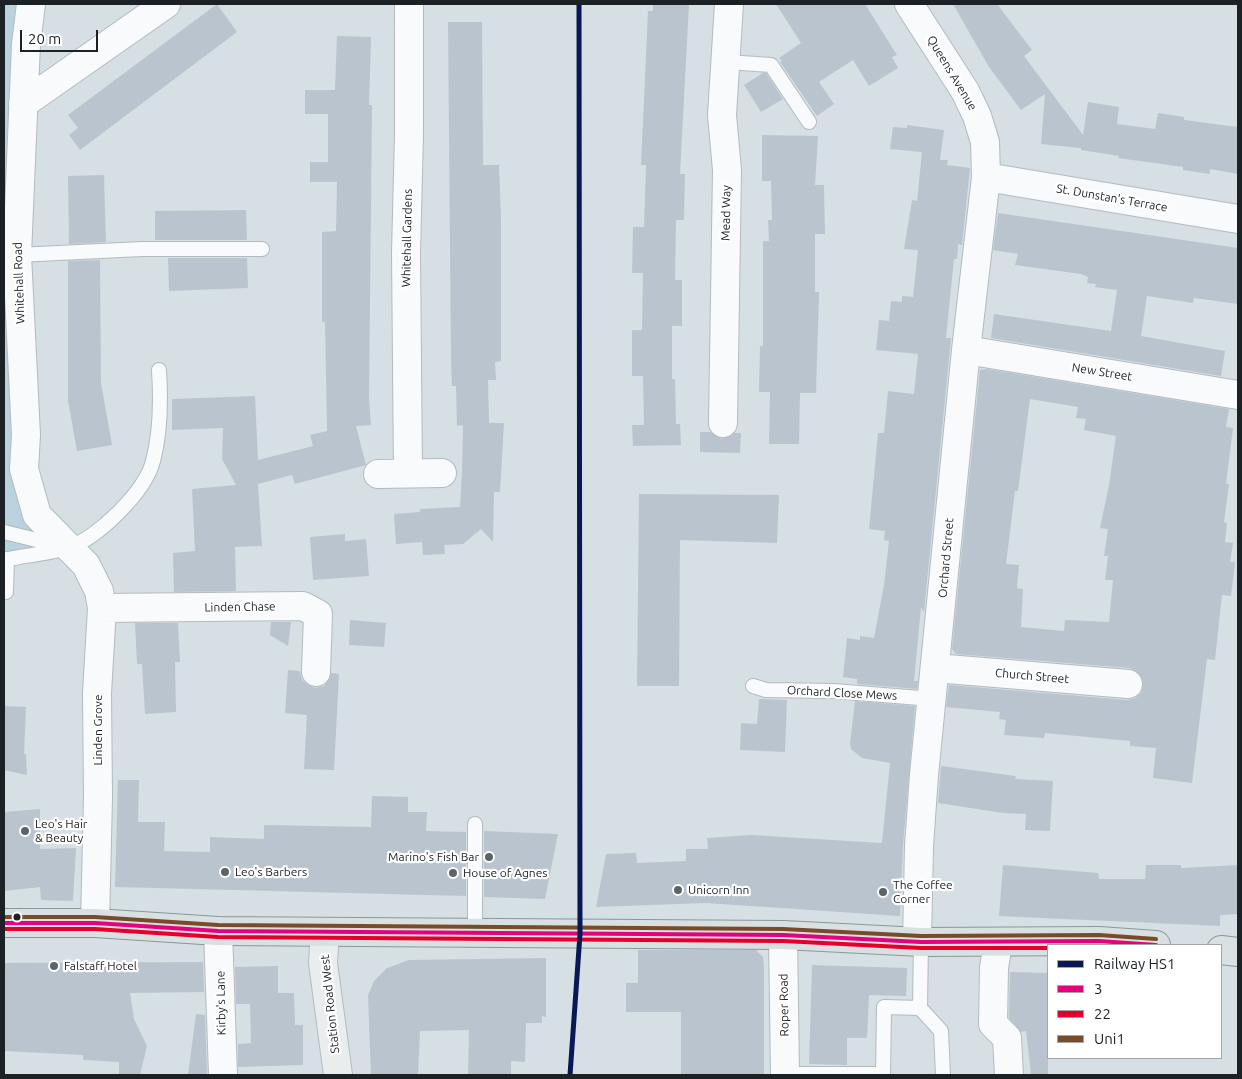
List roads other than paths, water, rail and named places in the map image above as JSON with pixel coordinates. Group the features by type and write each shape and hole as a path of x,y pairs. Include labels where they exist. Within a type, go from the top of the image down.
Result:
{"main road":[{"path":"4,923 95,923 218,931 783,935 919,941 1099,941 1142,944"},
{"name":"Station Road West","path":"325,932 323,963 338,1075"},
{"path":"1222,950 1238,952"}],"street":[{"name":"Whitehall Road","path":"31,4 26,44 17,255 26,435 24,469 37,515 69,548"},
{"path":"23,104 166,4"},
{"name":"Whitehall Gardens","path":"408,4 409,125 406,253 408,473"},
{"name":"Mead Way","path":"724,423 727,170 722,115 729,4"},
{"name":"Queens Avenue","path":"909,4 965,91 977,116 985,142 986,177"},
{"name":"St. Dunstan's Terrace","path":"986,177 1238,219"},
{"name":"Orchard Street","path":"919,941 919,846 966,350 986,177"},
{"name":"New Street","path":"966,350 1238,395"},
{"path":"378,474 442,473"},
{"name":"Linden Grove","path":"69,548 86,564 99,591 102,608 97,692 98,797 95,923"},
{"name":"Linden Chase","path":"102,608 302,606 318,614 316,672"},
{"name":"Church Street","path":"935,668 1128,684"},
{"name":"Kirby's Lane","path":"218,931 223,1075"},
{"name":"Roper Road","path":"783,935 785,1075"},
{"path":"998,942 994,968 993,1024 1007,1038 1009,1075"}],"lane":[{"path":"726,62 771,65 809,122"},
{"path":"17,255 142,249 262,249"},
{"path":"6,592 5,559 69,548 107,525 144,480 153,463 160,415 159,370"},
{"path":"4,532 69,548"},
{"name":"Orchard Close Mews","path":"753,686 766,690 834,691 932,699"},
{"path":"475,824 475,933"},
{"path":"919,941 920,1008 941,1031 944,1075"},
{"path":"785,1075 883,1075 884,1008 920,1008"}],"rail line":[{"name":"HS1","path":"570,1075 580,934 579,4"}],"place":[{"name":"Leo's Hair & Beauty","path":"25,831"},
{"name":"Marino's Fish Bar","path":"489,857"},
{"name":"Leo's Barbers","path":"225,872"},
{"name":"House of Agnes","path":"453,873"},
{"name":"Unicorn Inn","path":"678,890"},
{"name":"The Coffee Corner","path":"883,892"},
{"name":"Falstaff Hotel","path":"54,966"}]}
